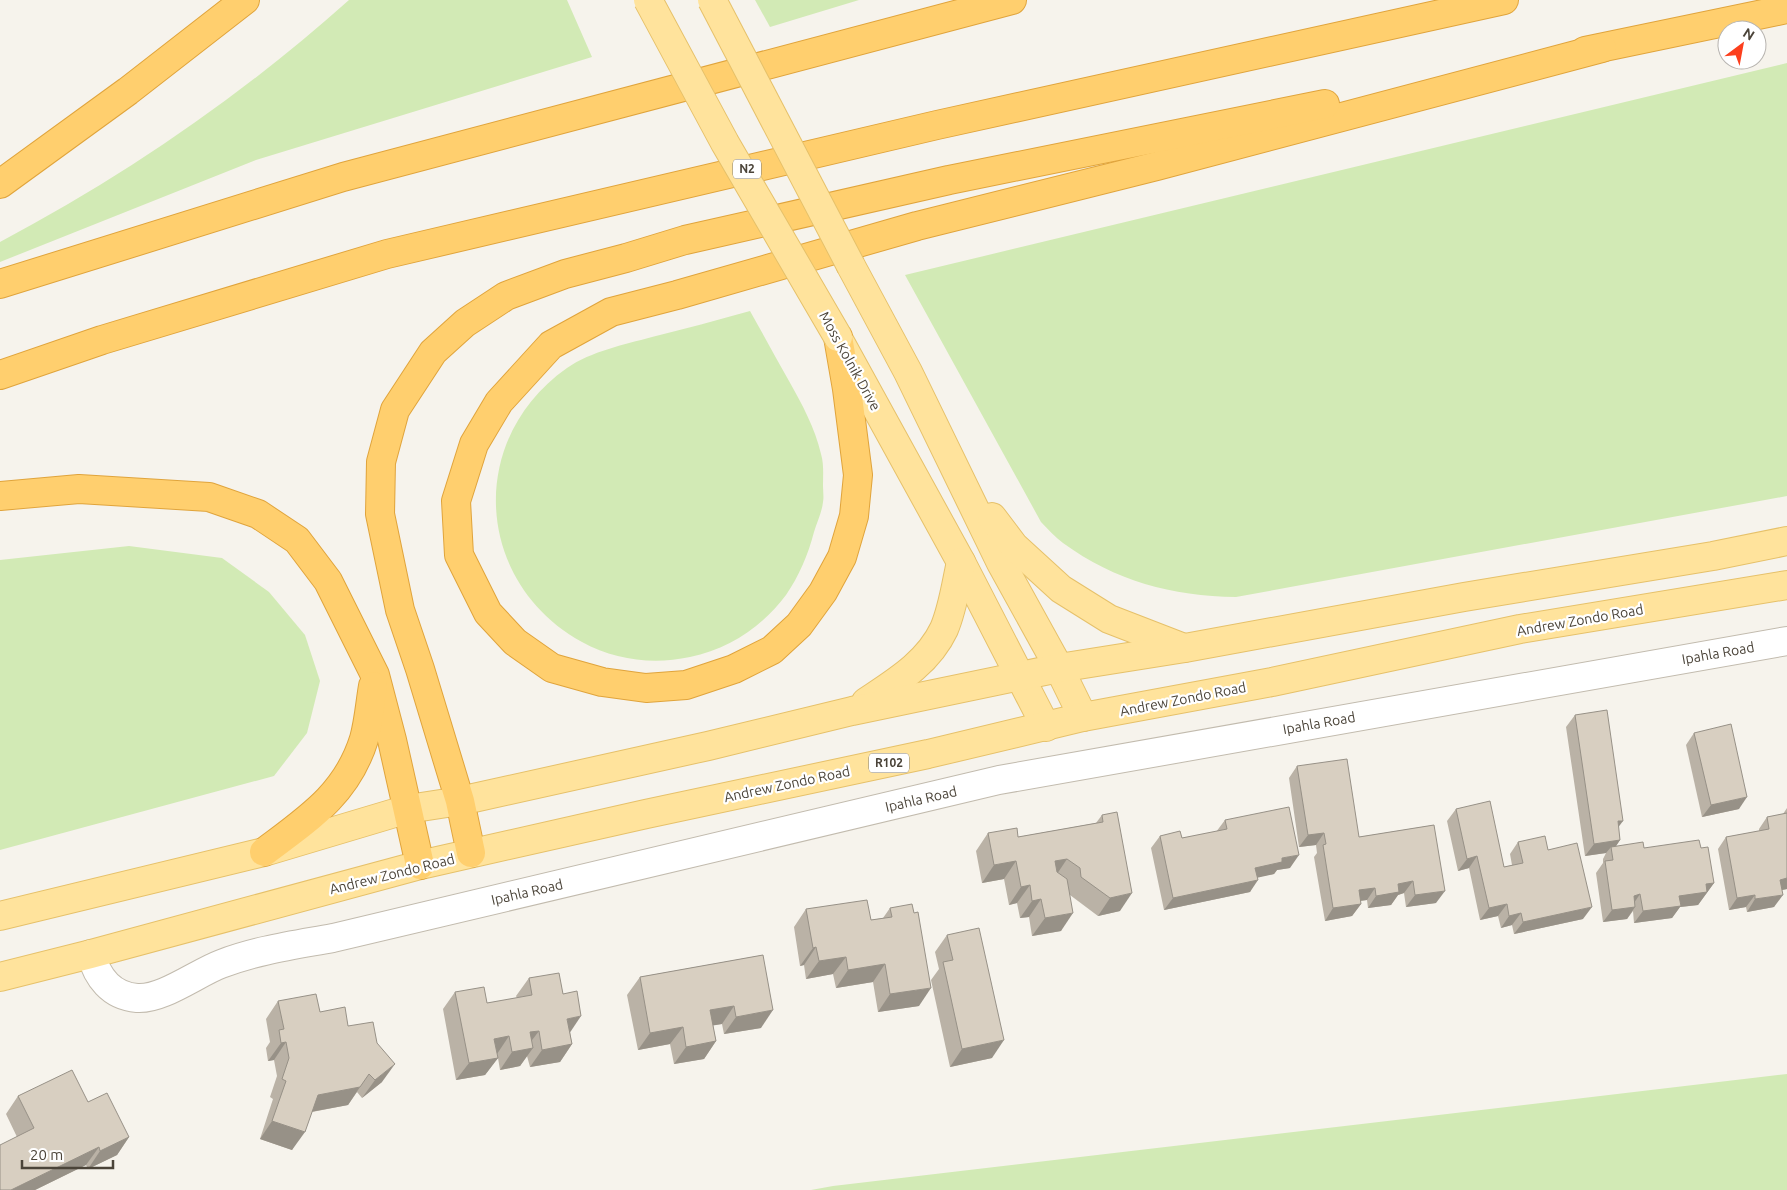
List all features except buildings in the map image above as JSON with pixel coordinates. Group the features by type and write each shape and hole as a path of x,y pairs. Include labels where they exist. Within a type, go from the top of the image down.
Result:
{"highway":[{"path":"0,184 128,91 245,0"},
{"path":"0,284 343,177 1012,0"},
{"name":"N2","path":"0,375 102,340 387,254 938,124 1504,0"},
{"path":"471,854 460,801 400,610 380,514 381,462 395,410 433,352 465,323 506,296 565,274 685,240 949,180 1787,9"},
{"path":"838,337 854,385 858,475 854,516 842,557 823,592 799,625 772,650 734,669 686,685 646,688 602,682 552,668 515,642 488,612 459,555 456,501 474,444 499,402 551,345 611,312 917,226 1157,166 1602,48"},
{"path":"0,496 79,489 210,497 258,514 297,540 328,581 376,676 420,865"},
{"path":"264,852 316,812 343,783 352,770 364,738 376,676"}],"main road":[{"name":"Moss Kolnik Drive","path":"648,0 726,143 838,337"},
{"path":"712,0 908,372 1001,563 1059,668 1083,717"},
{"name":"Moss Kolnik Drive","path":"854,385 961,562 1018,676 1046,726"},
{"path":"949,458 1014,546 1061,589 1110,619 1185,648"},
{"path":"0,916 264,852 408,809 460,801 708,746 852,711 1018,676 1185,648 1464,597 1713,556 1787,541"},
{"path":"852,711 898,681 920,663 934,645 944,629 949,614 961,562"},
{"name":"Andrew Zondo Road","path":"0,977 420,865 646,814 928,754 1083,717 1272,682 1520,629 1787,585"}],"street":[{"name":"Ipahla Road","path":"91,954 96,971 114,992 137,998 145,997 160,994 220,964 263,950 333,938 999,780 1787,641"}],"green space":[{"path":"349,0 567,0 592,57 256,160 0,262 0,242 92,190 182,132 268,68"},
{"path":"755,0 859,0 770,27"},
{"path":"1787,63 1787,496 1236,597 1189,593 1145,584 1124,577 1083,556 1054,536 1041,522 905,275 1758,70 1767,70 1767,68"},
{"path":"750,311 803,407 812,426 822,458 823,496 821,513 803,565 777,607 755,627 731,642 704,653 662,661 648,661 621,657 582,642 546,616 520,584 503,548 496,509 499,470 512,432 534,398 567,368 577,362 619,346"},
{"path":"129,546 222,558 269,592 305,635 320,681 307,733 274,776 0,850 0,560"},
{"path":"1787,1074 1787,1190 811,1190 833,1186"}]}
